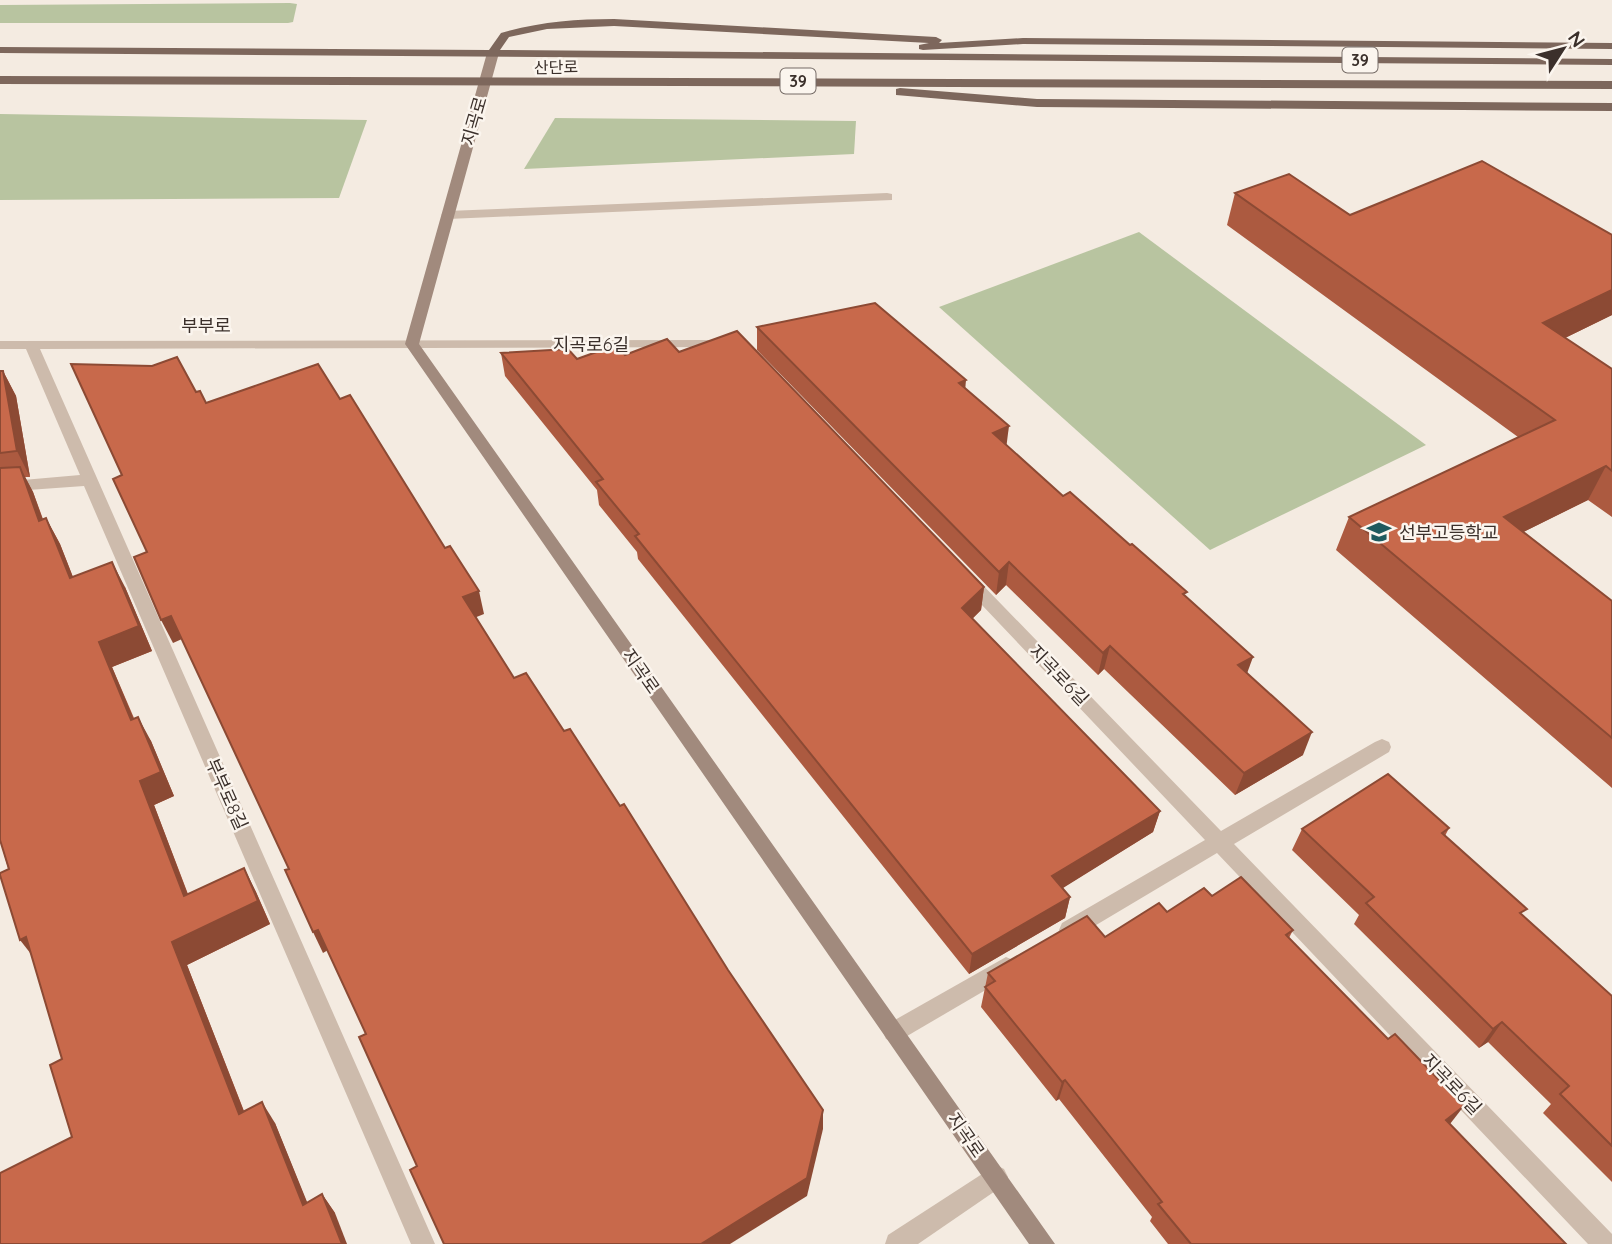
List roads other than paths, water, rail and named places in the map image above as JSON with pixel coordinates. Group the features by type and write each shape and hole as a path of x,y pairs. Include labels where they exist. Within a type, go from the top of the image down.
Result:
{"main road":[{"path":"493,53 505,35 533,26 612,22 860,39 1612,46"},
{"path":"758,57 1023,41"},
{"name":"산단로","path":"0,50 1612,62"},
{"name":"지곡로","path":"493,53 412,344 1043,1244"},
{"name":"산단로","path":"0,80 485,84 757,81 1612,85"},
{"path":"757,81 1037,103 1612,107"}],"street":[{"path":"448,215 887,198"},
{"name":"지곡로6길","path":"412,344 740,344"},
{"name":"부부로","path":"0,345 412,344"},
{"name":"부부로8길","path":"31,345 423,1244"},
{"path":"0,487 90,480"},
{"name":"지곡로6길","path":"951,563 1605,1244"},
{"path":"1051,940 1382,747"},
{"path":"894,1032 1026,954"},
{"path":"897,1244 996,1177"}],"place":[{"name":"선부고등학교","path":"1379,532"}]}
